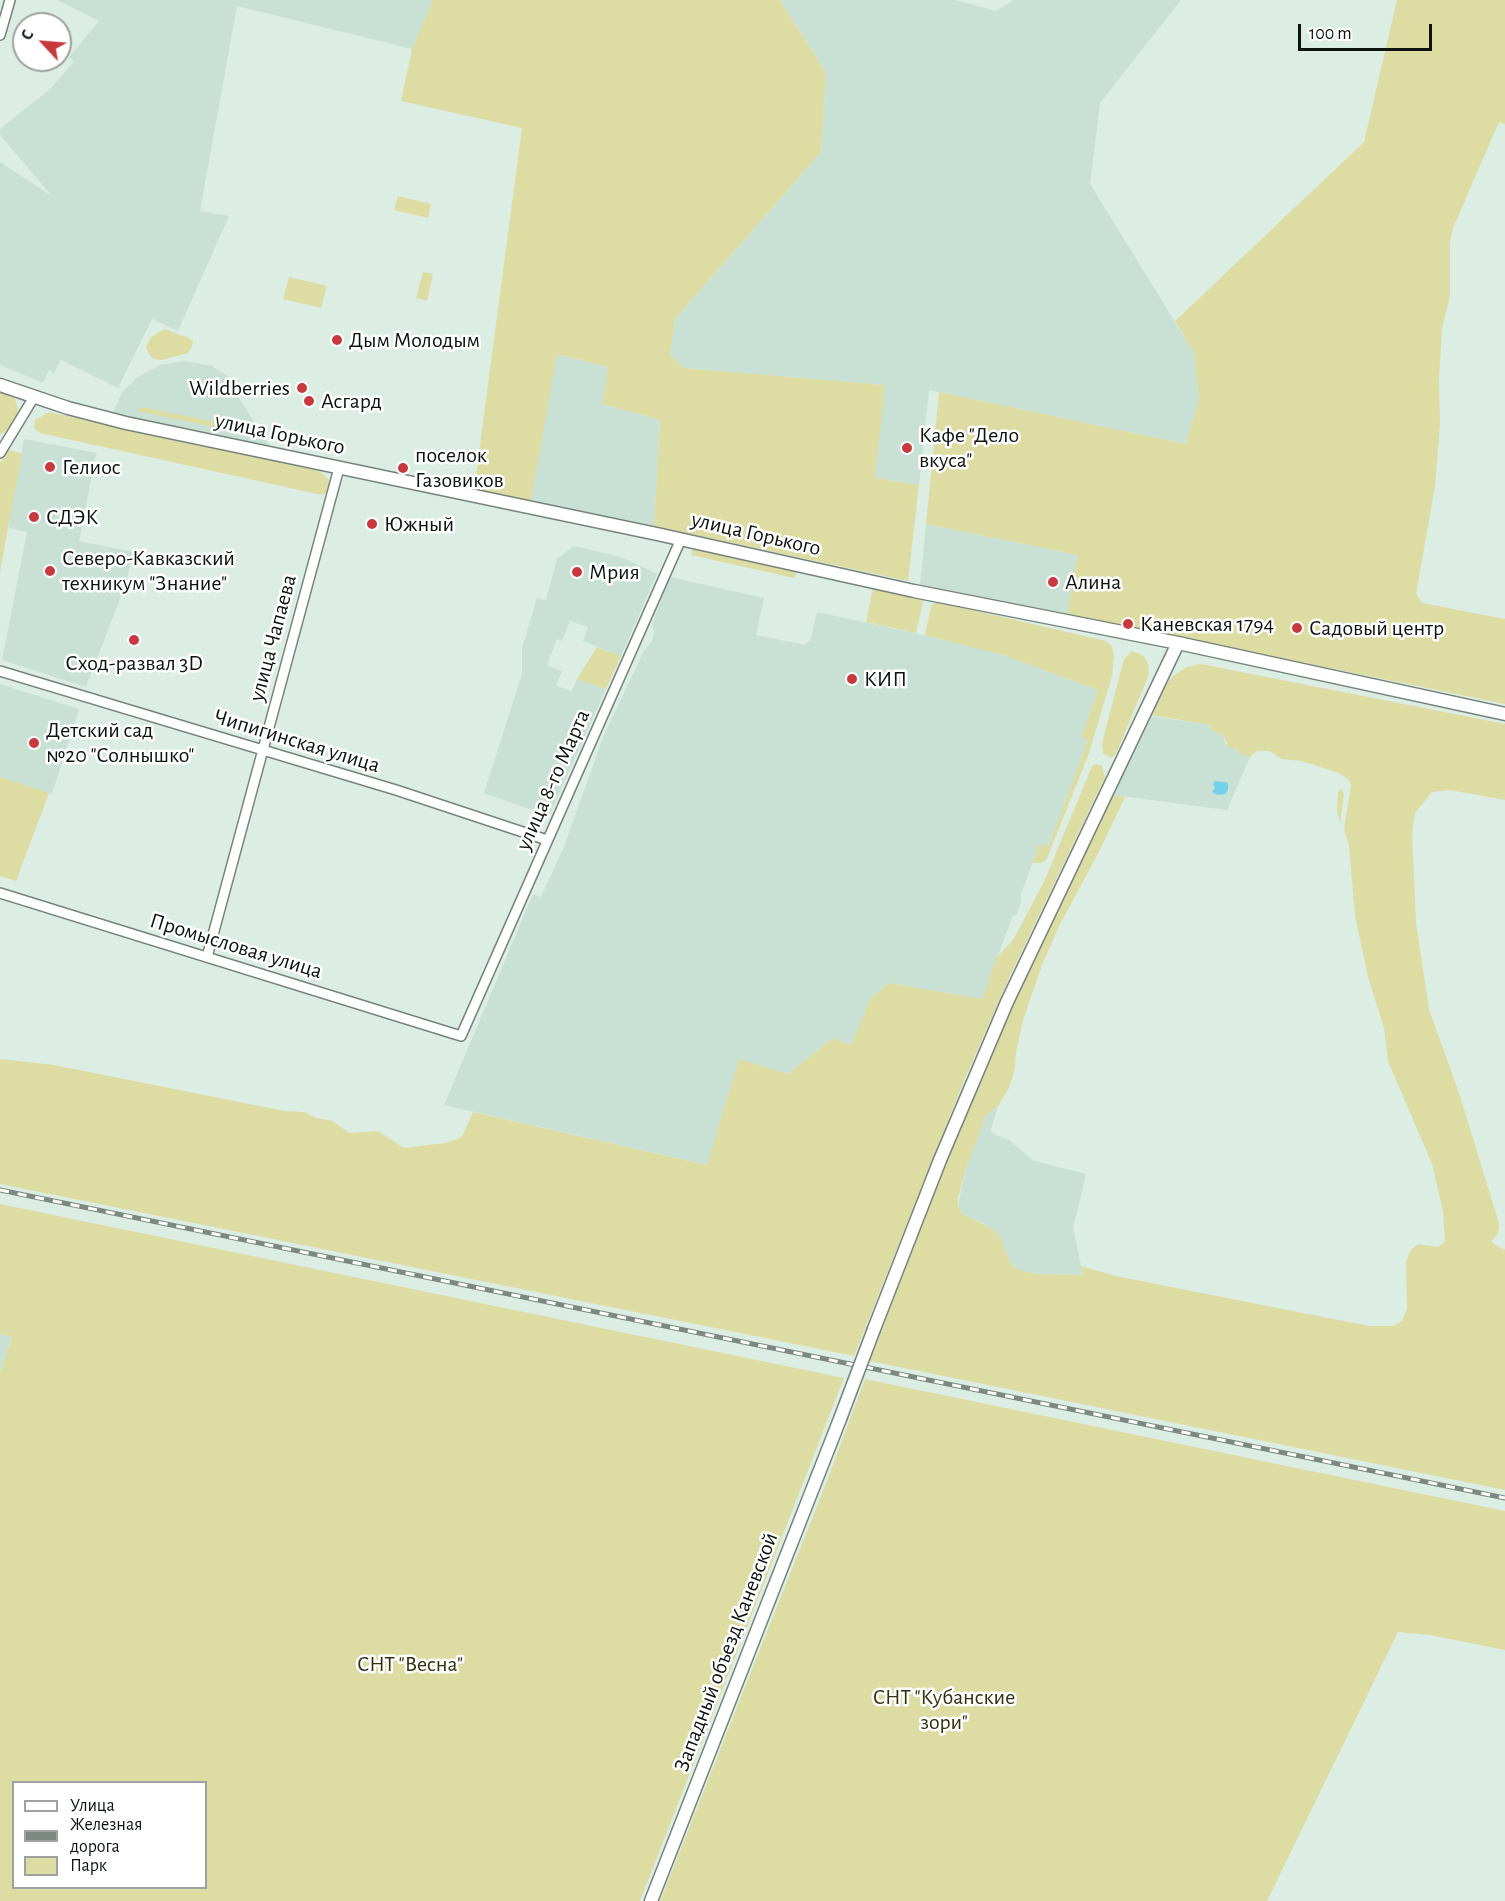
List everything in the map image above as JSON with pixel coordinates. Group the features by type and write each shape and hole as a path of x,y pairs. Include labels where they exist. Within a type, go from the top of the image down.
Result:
{"main road":[{"name":"улица Горького","path":"0,385 106,419 681,539 914,591 1178,643 1505,714"},
{"name":"Западный объезд Каневской","path":"651,1901 952,1130 1006,1002 1178,643"}],"street":[{"path":"0,35 10,0"},
{"path":"0,453 34,397"},
{"name":"улица Чапаева","path":"207,957 339,468"},
{"name":"улица 8-го Марта","path":"460,1036 681,539"},
{"name":"Чипигинская улица","path":"0,671 396,790 547,840"},
{"name":"Промысловая улица","path":"0,893 460,1036"}],"shaded area":[{"path":"57,0 433,0 412,49 237,6 200,211 229,216 178,331 152,319 118,388 61,360 54,373 49,370 43,383 0,365 0,162 52,196 0,135 0,129 49,90 65,72 72,72 74,62 72,53 99,21"},
{"path":"780,0 956,0 996,11 1014,0 1181,0 1100,103 1090,184 1194,353 1199,400 1186,444 929,390 919,485 875,478 884,385 683,368 670,355 675,319 821,152 826,73"},
{"path":"556,354 609,367 602,404 660,420 654,526 531,501"},
{"path":"185,361 212,366 236,381 247,393 239,398 271,448 111,416 123,391 138,377 160,365"},
{"path":"24,439 97,453 91,469 93,470 79,541 133,552 126,583 86,687 2,660 27,532 9,528 10,522 8,522"},
{"path":"926,524 1078,555 1067,614 920,586"},
{"path":"574,546 624,558 657,574 621,656 583,641 588,627 570,621 562,641 557,639 547,665 562,671 556,686 572,691 577,679 606,689 549,816 484,793 522,674 522,648 537,598 546,600 557,559"},
{"path":"670,577 764,598 756,635 805,645 811,639 817,612 965,644 1003,655 1098,690 1081,737 1088,740 1049,845 1044,847 1039,845 1021,894 1021,903 1016,916 1013,915 982,999 889,983 870,999 851,1045 833,1038 788,1074 739,1059 708,1165 444,1105 533,894 541,897 563,849 604,735 644,651 652,641 654,632 652,624"},
{"name":"Детский сад №20 \"Солнышко\"","path":"0,684 79,709 52,794 0,777"},
{"path":"1151,716 1210,725 1212,730 1224,736 1225,744 1250,757 1227,810 1113,795"},
{"path":"998,1106 991,1129 992,1133 1009,1140 1034,1161 1086,1174 1073,1228 1083,1275 1037,1274 1014,1267 1008,1259 1001,1238 984,1224 961,1213 958,1206 965,1171 986,1115"},
{"path":"0,1334 12,1336 0,1373"}],"green space":[{"path":"433,0 780,0 826,73 821,152 675,319 670,355 684,368 885,385 875,478 919,485 908,581 654,526 660,420 602,404 608,367 557,354 531,501 474,490 522,128 401,101 412,49"},
{"path":"1397,0 1505,0 1505,124 1499,122 1453,228 1450,243 1450,296 1442,329 1439,379 1440,425 1435,486 1416,594 1422,603 1505,619 1505,704 1067,614 1078,555 926,524 939,392 1186,444 1199,399 1194,353 1175,321 1364,142"},
{"path":"398,196 431,204 428,218 394,210"},
{"path":"423,272 433,274 427,301 416,298"},
{"path":"289,277 327,286 321,308 283,299"},
{"path":"164,329 193,341 188,353 162,360 150,356 146,347 151,337"},
{"path":"0,392 15,399 18,409 17,419 10,429 0,435"},
{"path":"142,407 230,425 234,431 137,411"},
{"path":"49,412 320,471 329,480 328,492 322,495 40,433 34,428 35,420"},
{"path":"8,450 22,453 0,572 0,463"},
{"path":"693,548 795,571 796,575 794,578 691,555"},
{"path":"873,588 923,602 916,633 866,622"},
{"path":"937,602 1106,641 1112,647 1114,657 1112,676 1089,753 1046,860 1041,863 1032,863 1039,845 1044,847 1045,844 1049,845 1088,740 1081,737 1098,690 1003,655 925,635 931,606"},
{"path":"597,647 621,656 606,689 577,679"},
{"path":"1132,651 1144,656 1149,674 1116,754 1111,758 1103,753 1102,743 1124,659"},
{"path":"1201,664 1505,724 1505,800 1450,790 1432,792 1415,813 1412,833 1416,923 1429,1009 1460,1096 1498,1220 1497,1235 1491,1242 1505,1250 1505,1490 870,1361 962,1120 1020,985 1113,795 1125,797 1099,852 1058,928 1042,965 1023,1020 1014,1073 1009,1088 998,1106 986,1115 965,1171 958,1198 961,1213 994,1230 1001,1238 1008,1259 1014,1267 1023,1271 1037,1274 1083,1275 1081,1266 1116,1276 1369,1326 1393,1326 1402,1321 1407,1309 1406,1261 1411,1250 1418,1244 1438,1247 1445,1242 1443,1211 1432,1164 1388,1061 1384,1028 1368,977 1355,916 1349,845 1344,829 1351,785 1349,780 1333,771 1301,761 1282,759 1269,751 1257,751 1250,757 1243,755 1236,749 1228,747 1224,736 1212,730 1210,725 1151,715 1165,686 1173,676 1187,667"},
{"path":"1095,764 1102,766 1105,777 1008,980 963,1083 854,1356 0,1184 0,1059 54,1065 285,1111 304,1112 316,1118 333,1121 349,1133 378,1131 404,1148 445,1143 462,1137 473,1112 707,1165 739,1059 788,1074 833,1038 851,1045 870,999 889,983 982,999 997,957 1013,940 1044,882 1092,766"},
{"path":"0,777 49,793 16,881 0,876"},
{"path":"1341,788 1344,794 1340,824 1337,811 1338,792"},
{"name":"СНТ \"Весна\"","path":"0,1204 844,1378 640,1901 0,1901 0,1373 12,1337 0,1334"},
{"name":"СНТ \"Кубанские зори\"","path":"865,1379 1505,1511 1505,1650 1429,1635 1398,1632 1267,1901 660,1901 825,1486"}],"water":[{"path":"1215,781 1228,783 1228,790 1225,794 1218,795 1212,792 1215,788 1213,784"}],"railway":[{"path":"0,1190 1505,1498"}],"place":[{"name":"Дым Молодым","path":"337,340"},
{"name":"Wildberries","path":"302,388"},
{"name":"Асгард","path":"309,401"},
{"name":"Кафе \"Дело вкуса\"","path":"907,448"},
{"name":"Гелиос","path":"50,467"},
{"name":"поселок Газовиков","path":"403,468"},
{"name":"СДЭК","path":"34,517"},
{"name":"Южный","path":"372,524"},
{"name":"Северо-Кавказский техникум \"Знание\"","path":"50,571"},
{"name":"Мрия","path":"577,572"},
{"name":"Алина","path":"1053,582"},
{"name":"Каневская 1794","path":"1128,624"},
{"name":"Садовый центр","path":"1297,628"},
{"name":"Сход-развал 3D","path":"134,640"},
{"name":"КИП","path":"852,679"},
{"name":"Детский сад №20 \"Солнышко\"","path":"34,743"}]}
